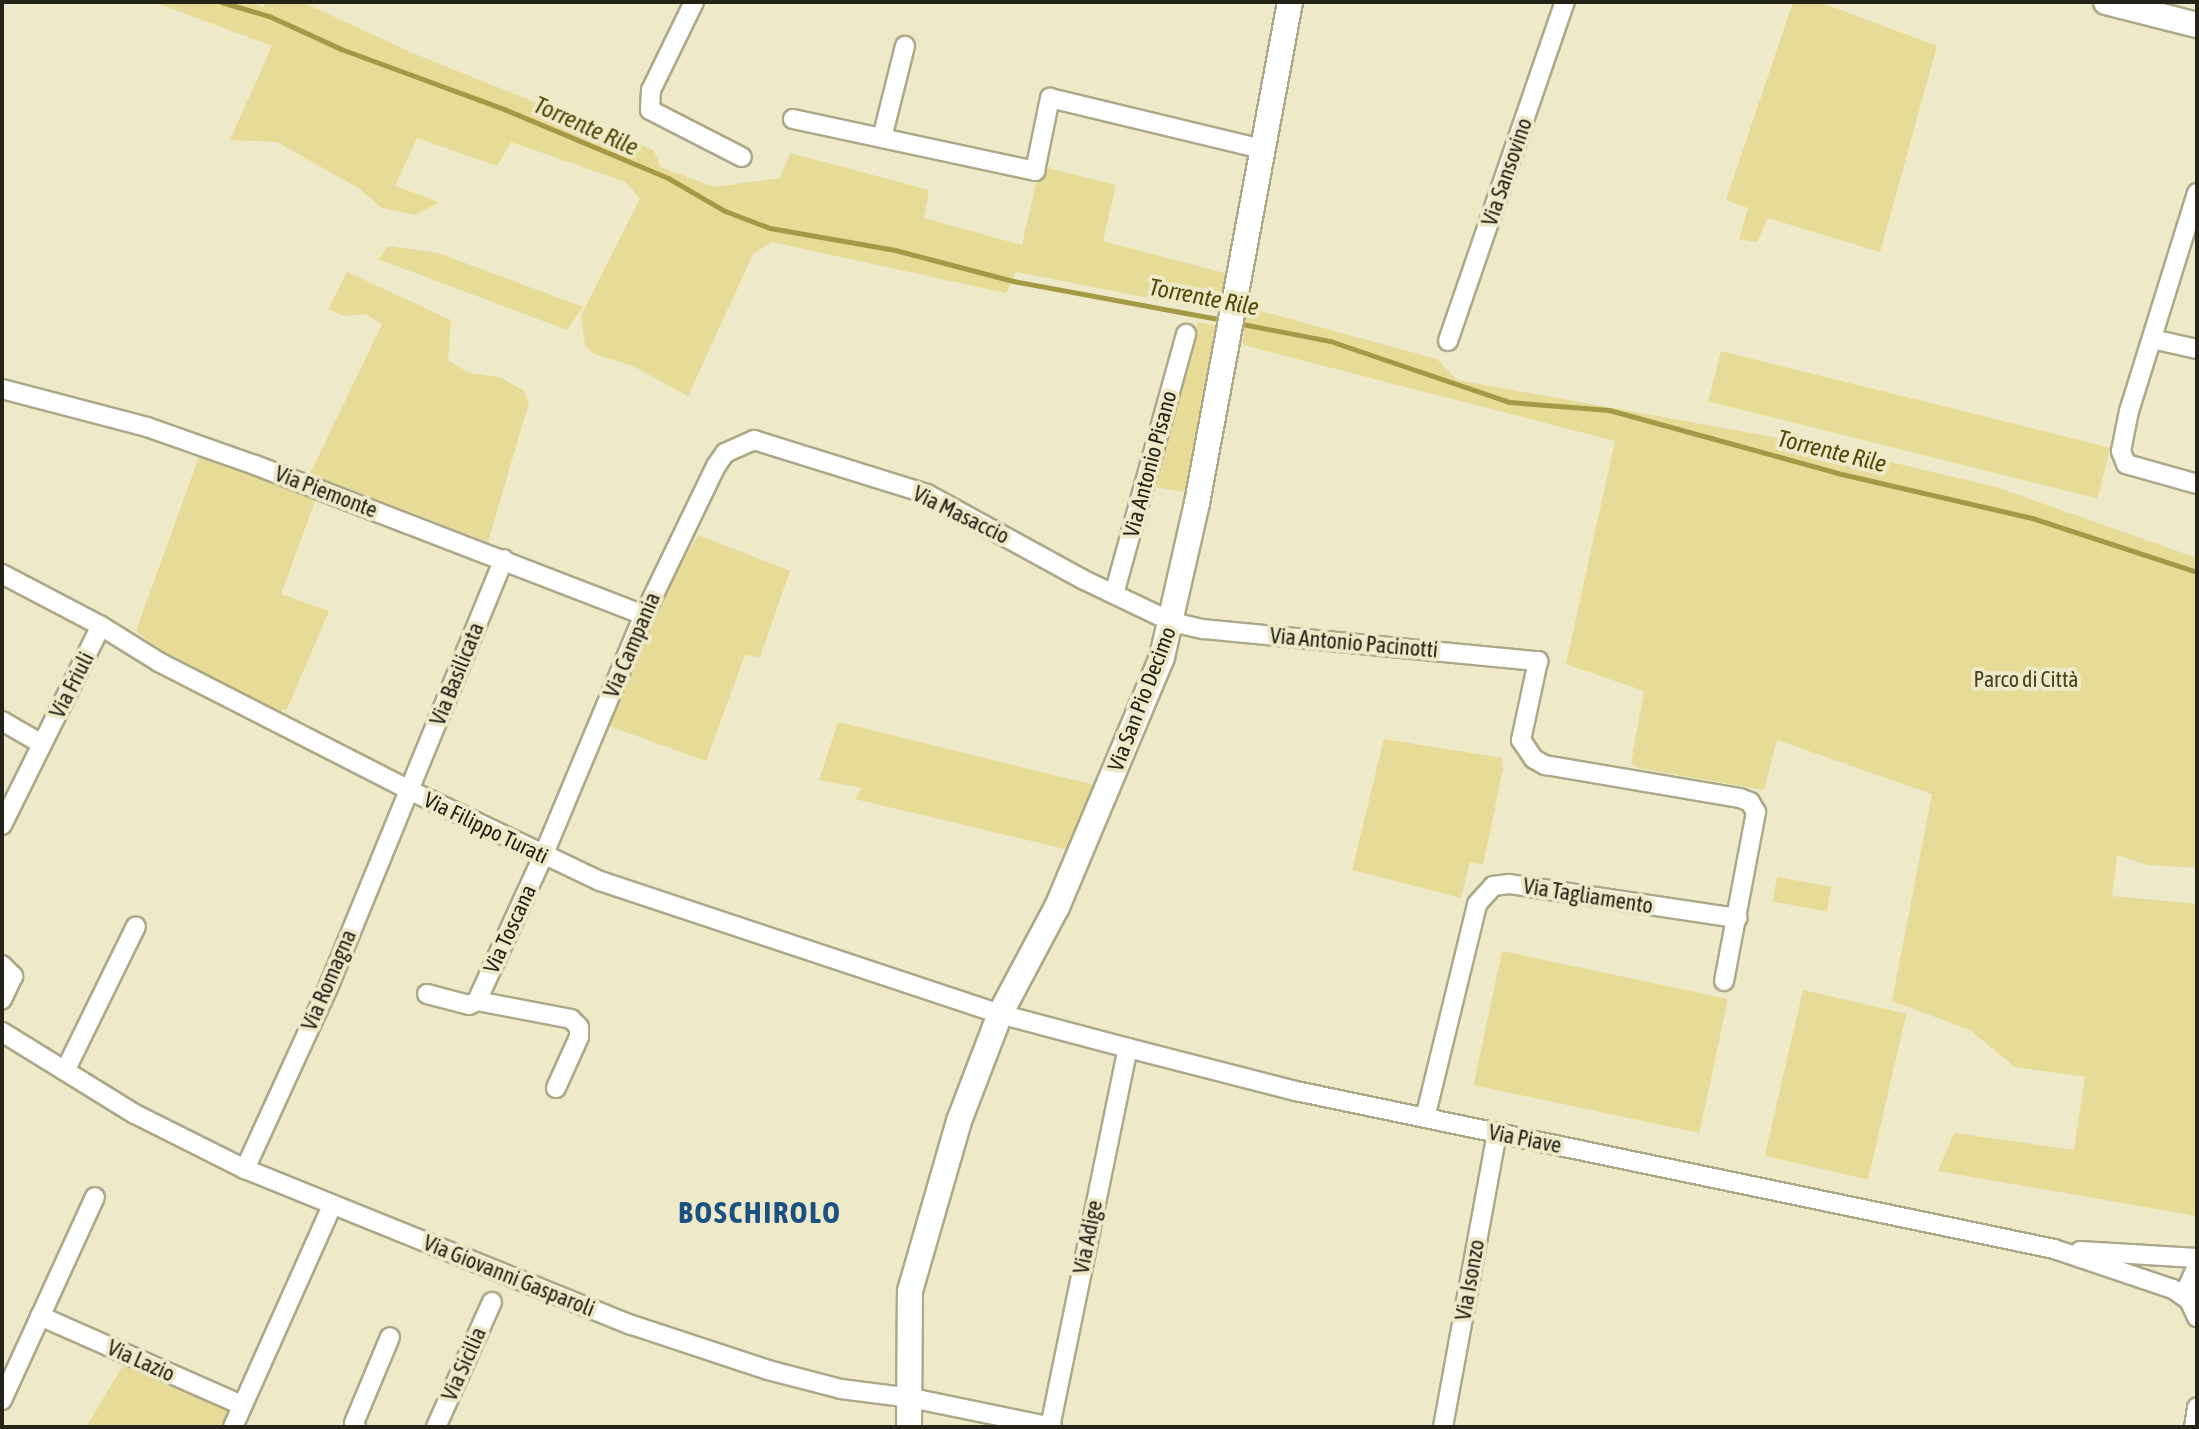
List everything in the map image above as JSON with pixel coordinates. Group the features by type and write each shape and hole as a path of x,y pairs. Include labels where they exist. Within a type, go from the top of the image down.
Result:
{"street":[{"path":"694,2 651,90 650,110 742,157"},
{"name":"Via San Pio Decimo","path":"909,1427 911,1366 908,1311 914,1271 959,1121 1000,1014 1057,907 1162,657 1172,622 1230,334 1290,2"},
{"name":"Via Sansovino","path":"1448,341 1565,2"},
{"path":"2106,2 2197,25"},
{"path":"882,138 905,46"},
{"path":"793,119 1035,171 1050,98 1262,149"},
{"path":"2197,193 2190,243 2152,339 2121,451 2126,464 2197,484"},
{"name":"Via Antonio Pisano","path":"1114,594 1186,334"},
{"path":"2152,339 2197,349"},
{"name":"Via Piemonte","path":"2,389 147,427 504,559 644,615"},
{"name":"Via Masaccio","path":"739,444 754,440 769,443 927,494 1172,622"},
{"name":"Via Campania","path":"543,856 644,615 716,466 725,453 739,444"},
{"name":"Via Basilicata","path":"409,790 504,559"},
{"name":"Via Filippo Turati","path":"2,574 101,626 159,662 543,856 600,881 1000,1014"},
{"name":"Via Antonio Pacinotti","path":"1172,622 1203,629 1538,661 1521,740 1534,759 1545,765 1750,802 1756,812 1756,824 1737,918"},
{"name":"Via Friuli","path":"2,825 101,626"},
{"name":"Via Friuli","path":"2,721 42,744"},
{"name":"Via Romagna","path":"245,1169 330,983 409,790"},
{"name":"Via Toscana","path":"477,1001 543,856"},
{"name":"Via Tagliamento","path":"1425,1118 1477,904 1493,886 1509,884 1737,918"},
{"path":"1724,981 1737,918"},
{"path":"65,1071 136,926"},
{"path":"2,965 13,976 2,1000"},
{"name":"Via Toscana","path":"427,994 469,1005 477,1001 571,1019 579,1027 579,1037 556,1088"},
{"name":"Via Piave","path":"1000,1014 1272,1085 2054,1249 2173,1289 2193,1308"},
{"name":"Via Giovanni Gasparoli","path":"3,1036 135,1114 245,1169 632,1325 768,1370 841,1389 911,1398 1051,1427"},
{"name":"Via Adige","path":"1051,1427 1128,1048"},
{"name":"Via Isonzo","path":"1443,1427 1497,1133"},
{"path":"2,1400 95,1197"},
{"path":"233,1427 332,1206"},
{"name":"Via Piave","path":"2054,1249 2197,1258"},
{"path":"2193,1308 2188,1286 2197,1266"},
{"name":"Via Sicilia","path":"436,1427 492,1302"},
{"name":"Via Lazio","path":"40,1316 242,1405"},
{"path":"356,1427 354,1423 390,1337"},
{"path":"2194,1427 2197,1407"}],"green space":[{"path":"154,2 250,2 263,7 265,2 302,2 415,54 654,150 660,167 715,187 780,178 790,153 929,190 924,218 1022,245 1040,166 1116,185 1103,241 1228,274 1220,312 1016,272 1006,293 772,242 753,254 688,396 633,366 594,354 585,345 581,316 640,199 626,182 511,142 497,166 417,138 395,186 439,202 415,215 382,208 360,189 277,142 230,140 272,46"},
{"path":"1793,2 1819,2 1937,46 1880,252 1768,218 1757,242 1739,239 1748,208 1726,200"},
{"path":"389,246 438,253 583,307 567,330 378,259"},
{"path":"347,272 451,320 448,360 469,373 499,377 523,390 529,402 488,542 310,474 382,324 365,314 344,316 328,309"},
{"name":"Parco di Città","path":"1246,307 1437,359 1457,380 1829,447 1999,488 2197,558 2197,868 2148,865 2117,855 2112,896 2197,904 2197,1216 1938,1171 1954,1133 2074,1150 2085,1077 2015,1067 1970,1030 1892,1001 1932,794 1777,740 1764,790 1638,768 1631,763 1644,691 1566,664 1615,441 1243,345"},
{"path":"1198,322 1219,326 1185,492 1149,486"},
{"path":"1721,351 2110,448 2098,498 1708,401"},
{"path":"200,454 317,496 281,594 329,611 287,709 275,712 173,659 136,631"},
{"path":"698,535 790,571 760,657 745,655 706,761 609,726 659,602"},
{"path":"838,722 1095,785 1069,850 855,799 862,788 819,780"},
{"path":"1384,739 1502,758 1503,769 1483,865 1470,862 1461,898 1352,870"},
{"path":"1777,877 1831,887 1827,911 1773,902"},
{"path":"1502,951 1728,999 1699,1133 1474,1085"},
{"path":"1803,990 1906,1014 1868,1179 1765,1156"},
{"path":"124,1364 231,1412 224,1427 86,1427"}],"waterway":[{"name":"Torrente Rile","path":"221,2 269,16 341,49 504,109 668,178 725,211 770,228 895,250 1013,281 1223,320"},
{"name":"Torrente Rile","path":"1237,323 1330,341 1509,402 1609,410 1837,473 2032,518 2197,572"}],"district":[{"name":"BOSCHIROLO","path":"760,1212"}]}
